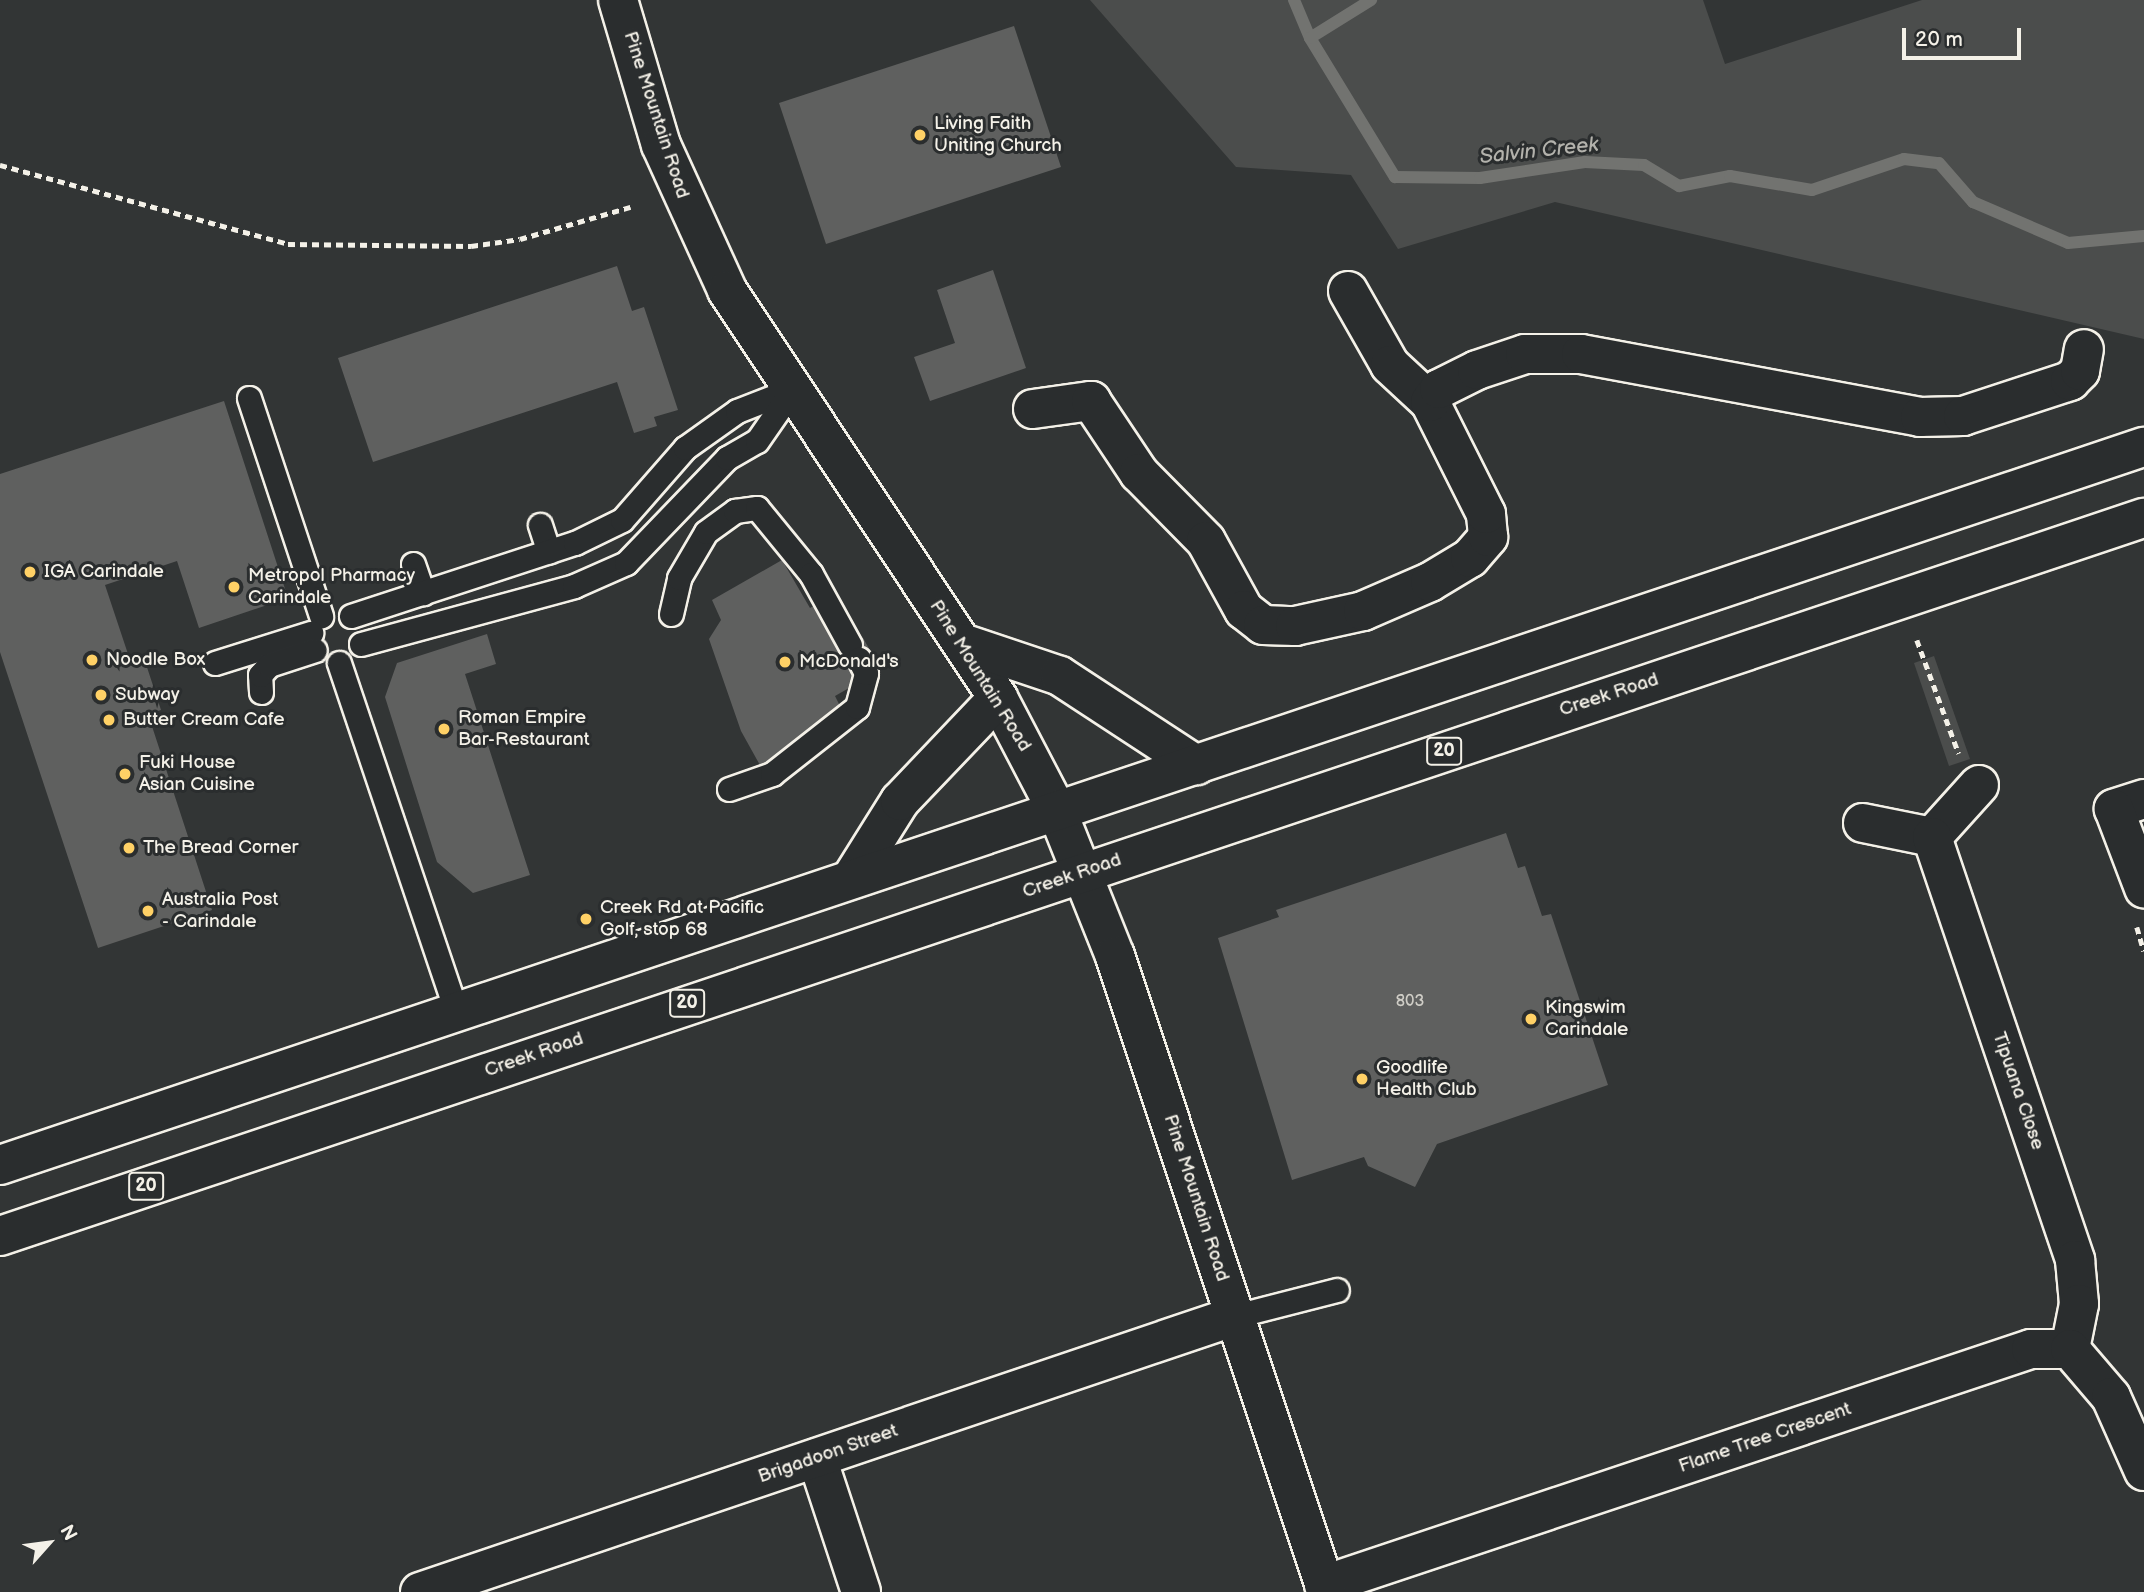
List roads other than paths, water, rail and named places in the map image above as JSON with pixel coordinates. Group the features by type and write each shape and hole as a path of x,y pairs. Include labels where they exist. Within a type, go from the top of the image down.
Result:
{"main road":[{"name":"Pine Mountain Road","path":"618,0 680,195 727,290 998,698 1057,811 1083,873 1326,1589"},
{"path":"1033,409 1091,401 1139,473 1206,541 1244,610 1264,625 1295,626 1363,611 1430,582 1471,558 1488,537 1486,514 1430,402 1390,365 1348,291"},
{"path":"1430,402 1439,388 1525,354 1581,354 1920,417 1964,416 2070,381 2080,371 2084,349"},
{"path":"0,1165 2144,447"},
{"name":"Creek Road","path":"0,1236 2144,518"},
{"path":"962,643 1060,676 1196,765"},
{"path":"851,879 900,801 998,698"},
{"path":"1863,823 1931,837 1972,792"},
{"path":"2144,799 2114,809 2144,888"},
{"name":"Tipuana Close","path":"1931,837 2075,1260 2079,1304 2070,1349"},
{"name":"Brigadoon Street","path":"420,1592 1235,1316"},
{"name":"Flame Tree Crescent","path":"1326,1589 2031,1349 2070,1349"},
{"path":"2070,1349 2111,1396 2144,1471"},
{"path":"817,1458 861,1592"}],"lane":[{"path":"351,616 549,552 622,520 685,448 737,411 793,389"},
{"path":"361,644 573,586 626,563 727,458 757,441 793,389"},
{"path":"249,398 316,633"},
{"path":"671,614 679,578 706,531 735,511 757,508 811,574 866,673 858,707 772,774 729,789"},
{"path":"540,525 549,552"},
{"path":"413,564 423,593"},
{"path":"215,663 316,633"},
{"path":"261,692 260,675 269,665 316,633"},
{"path":"339,663 457,1013"},
{"path":"1235,1316 1336,1290"}],"waterway":[{"name":"Salvin Creek","path":"1294,0 1310,38 1395,177 1480,178 1585,162 1644,165 1679,186 1730,176 1812,190 1904,159 1939,163 1973,202 2068,243 2144,236"},
{"path":"1310,38 1371,0"}],"place":[{"name":"Living Faith Uniting Church","path":"920,135"},
{"name":"IGA Carindale","path":"30,572"},
{"name":"Metropol Pharmacy Carindale","path":"234,587"},
{"name":"Noodle Box","path":"92,660"},
{"name":"McDonald's","path":"785,662"},
{"name":"Subway","path":"101,695"},
{"name":"Butter Cream Cafe","path":"109,720"},
{"name":"Roman Empire Bar-Restaurant","path":"444,729"},
{"name":"Fuki House Asian Cuisine","path":"125,774"},
{"name":"The Bread Corner","path":"129,848"},
{"name":"Australia Post - Carindale","path":"148,911"},
{"name":"Creek Rd at Pacific Golf, stop 68","path":"586,919"},
{"name":"Kingswim Carindale","path":"1531,1019"},
{"name":"Goodlife Health Club","path":"1362,1079"}]}
